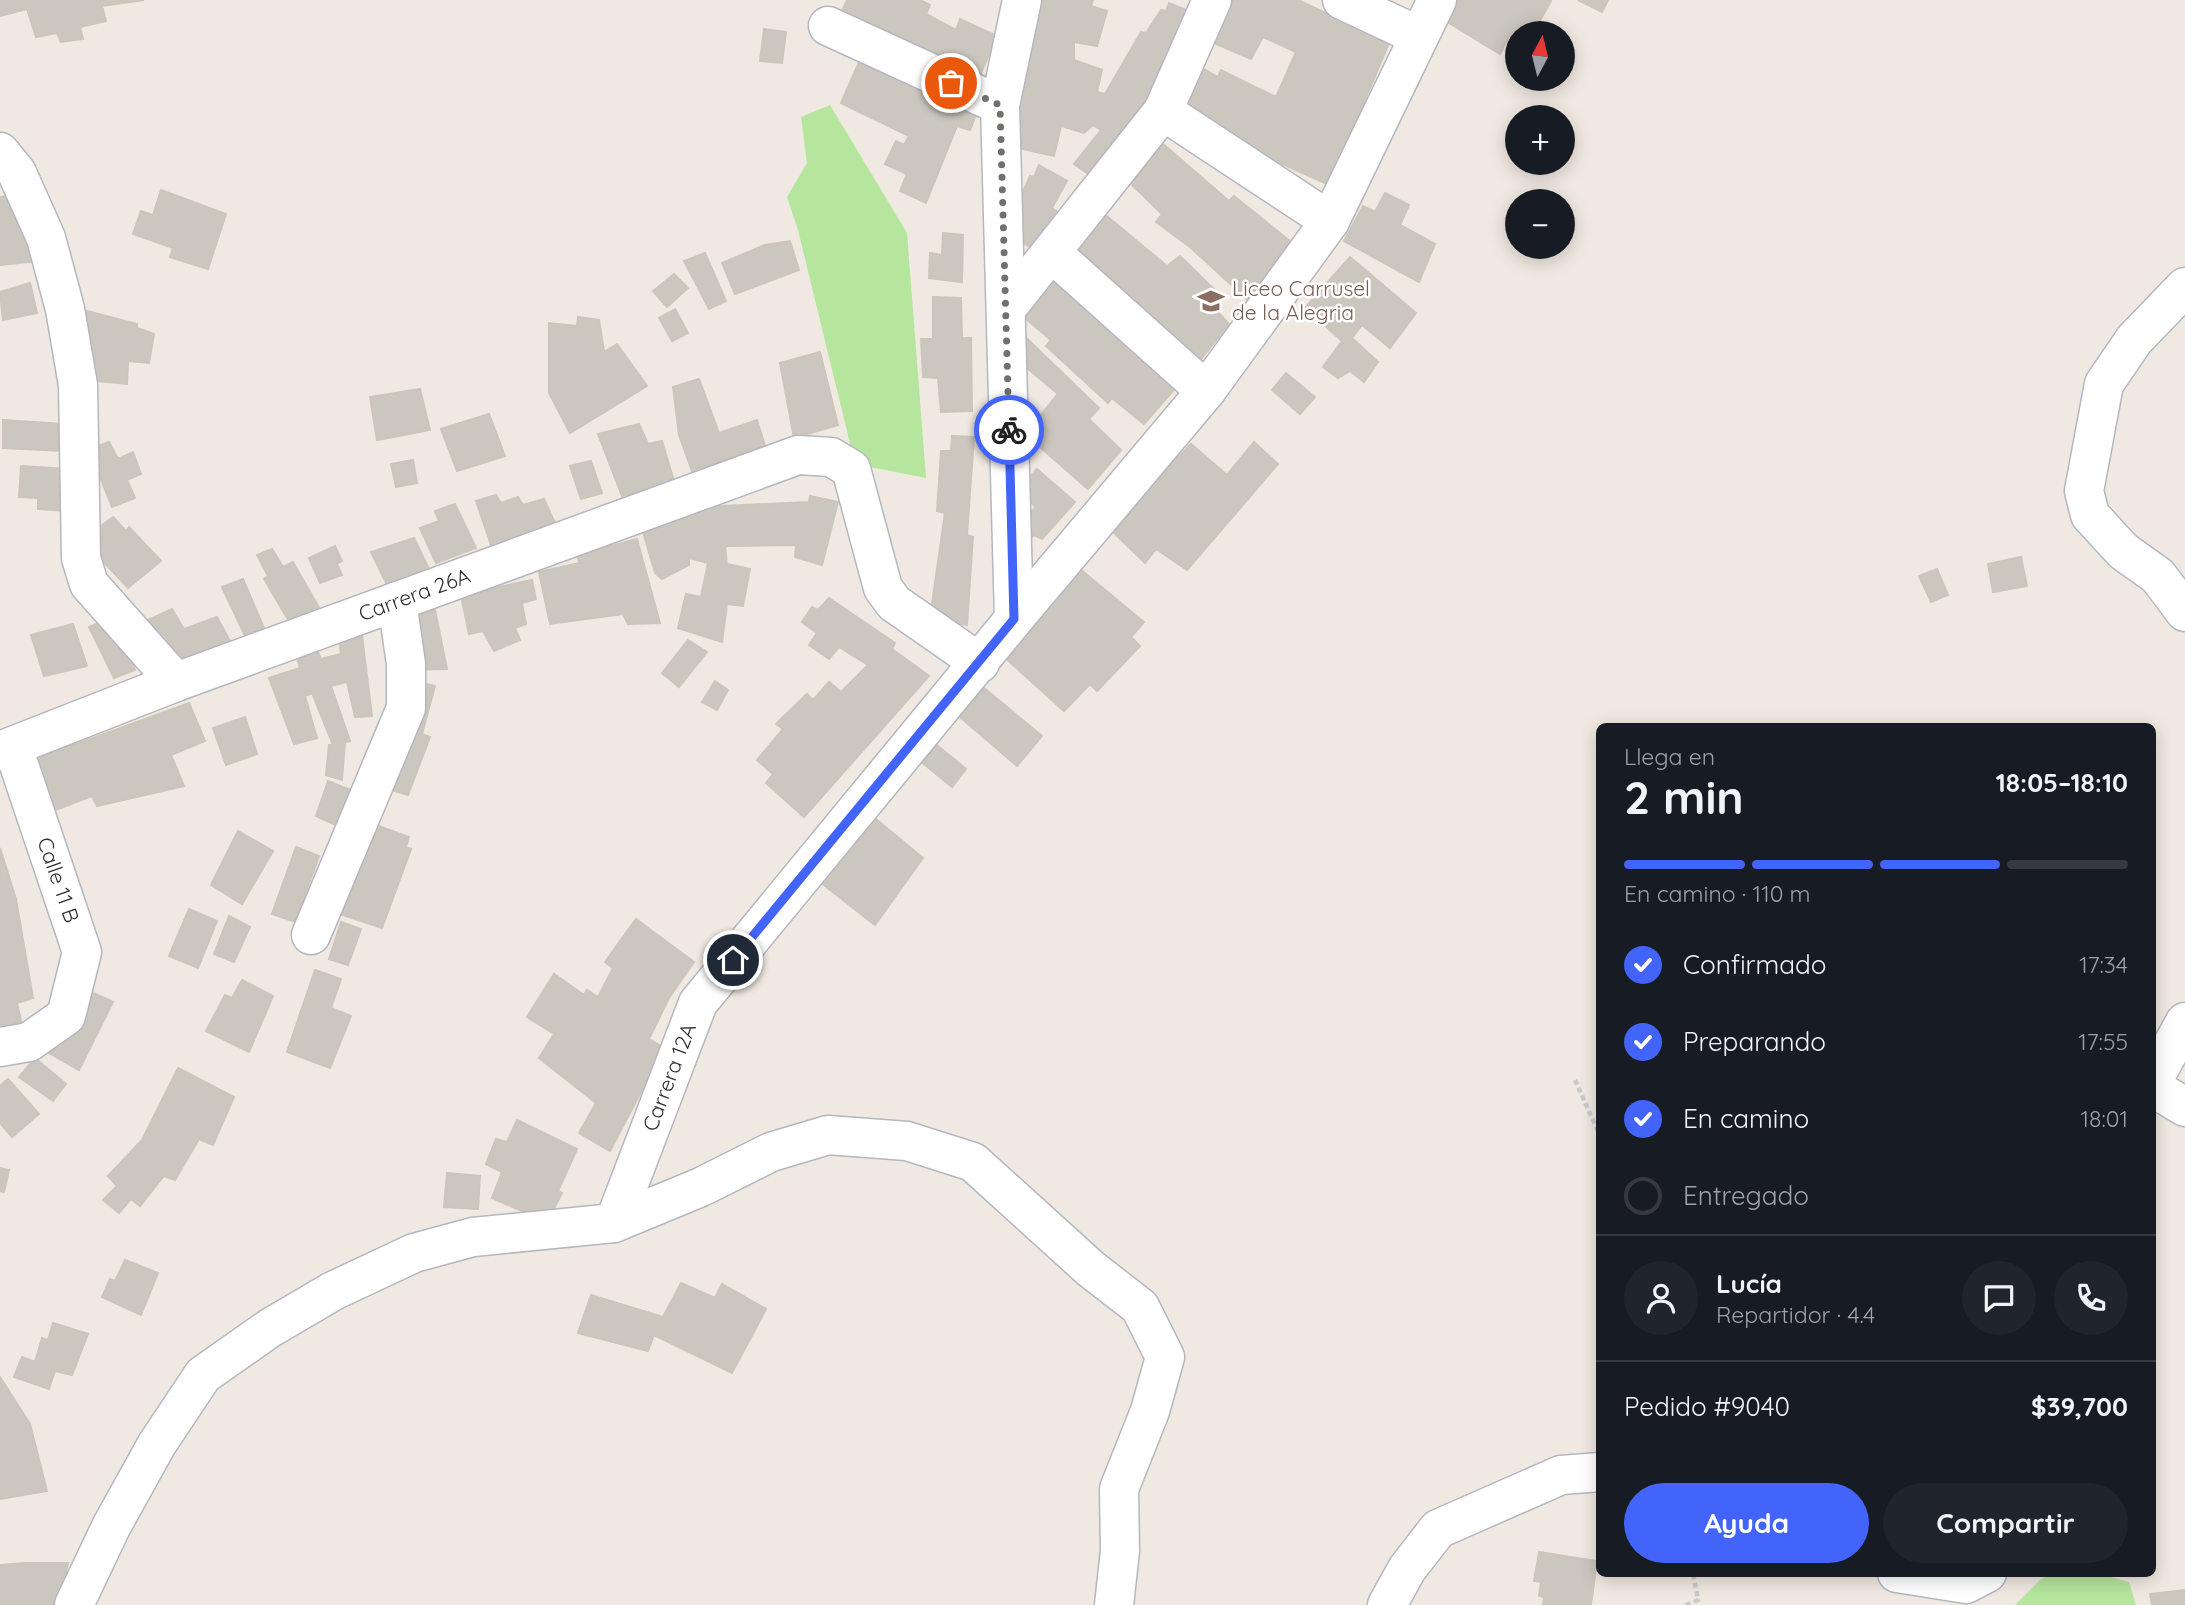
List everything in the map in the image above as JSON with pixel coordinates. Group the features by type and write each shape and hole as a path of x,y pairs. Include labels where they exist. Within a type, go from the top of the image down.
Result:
{"street":[{"path":"1014,619 1000,105 1023,0"},
{"path":"1006,309 1163,111 1212,0"},
{"path":"1342,0 1419,36"},
{"name":"Carrera 12A","path":"614,1223 698,1003 1014,619 1206,391 1329,222 1437,0"},
{"path":"828,26 1000,105"},
{"path":"1163,111 1329,222"},
{"path":"0,152 17,173 46,238 65,309 78,385 80,545 89,584 176,681"},
{"path":"1052,253 1206,391"},
{"path":"2185,287 2134,340 2104,384 2084,491 2090,515 2123,551 2158,576 2185,612"},
{"name":"Carrera 26A","path":"6,749 176,681 798,455 831,457 851,469 874,566 883,588 894,603 980,663"},
{"path":"311,935 406,708 406,664 397,601"},
{"name":"Calle 11 B","path":"0,1047 29,1042 66,1016 82,952 6,749"},
{"path":"2156,1077 2185,1023"},
{"path":"2156,1087 2185,1107"},
{"path":"74,1605 111,1527 157,1444 203,1376 270,1328 333,1291 414,1253 473,1237 614,1223 701,1187 771,1152 828,1135 907,1141 973,1162 1091,1269 1140,1307 1166,1357 1150,1411 1119,1489 1120,1552 1114,1605"},
{"path":"1387,1605 1407,1569 1438,1530 1561,1475 1596,1472"},
{"path":"1922,1577 1966,1584 1979,1577"}],"path":[{"path":"1575,1080 1596,1127"},
{"path":"1686,1605 1698,1600 1694,1577"}],"green space":[{"path":"830,105 907,233 926,478 855,464 798,230 787,197 807,163 801,117"},
{"path":"2111,1577 2129,1582 2136,1605 2015,1605 2041,1579"}],"building":[{"path":"0,0 144,0 102,6 106,21 80,27 83,39 61,42 57,33 36,37 27,9 0,16"},
{"path":"847,0 920,0 930,5 926,14 956,30 960,19 997,36 978,80 839,18"},
{"path":"1042,0 1093,0 1091,6 1107,11 1097,46 1074,42 1074,60 1102,70 1097,92 1105,94 1141,32 1146,33 1161,10 1166,11 1169,3 1189,11 1153,89 1122,139 1091,176 1074,164 1101,130 1093,125 1084,133 1061,126 1054,156 1009,146"},
{"path":"1226,0 1298,0 1389,43 1329,185 1276,161 1271,171 1184,107 1200,67 1218,77 1221,70 1276,97 1296,52 1263,37 1251,59 1207,40"},
{"path":"1455,0 1551,1 1540,21 1505,21 1505,44 1500,54 1444,20"},
{"path":"1578,0 1608,0 1602,12"},
{"path":"764,29 786,32 782,63 760,61"},
{"path":"863,53 979,107 970,130 957,126 926,203 900,191 907,174 885,164 896,141 904,145 909,136 841,103"},
{"path":"1163,144 1229,201 1234,196 1296,246 1251,303 1190,247 1156,222 1162,214 1131,184"},
{"path":"1039,165 1067,181 1052,208 1066,219 1042,256 1006,230 1030,176 1034,177"},
{"path":"161,190 226,214 208,269 170,257 173,248 133,234 141,211 153,215"},
{"path":"1385,193 1409,205 1400,225 1435,244 1419,282 1344,241 1363,206 1375,212"},
{"path":"23,194 37,261 0,265 0,197"},
{"path":"1103,213 1167,266 1180,256 1223,298 1214,308 1229,324 1197,364 1069,251"},
{"path":"943,233 963,235 962,282 929,278 930,253 942,255"},
{"path":"790,241 799,270 735,294 722,263 765,245"},
{"path":"705,253 726,301 709,309 684,261"},
{"path":"1350,257 1416,313 1390,348 1362,325 1352,338 1378,362 1364,382 1350,371 1338,378 1323,367 1342,341 1305,308"},
{"path":"1057,271 1179,384 1144,424 1112,398 1108,403 1046,346 1051,340 1019,313"},
{"path":"674,274 688,288 667,307 653,291"},
{"path":"30,283 37,313 3,320 0,292"},
{"path":"933,297 961,298 962,338 971,338 972,411 941,412 938,378 923,377 921,339 933,339"},
{"path":"675,309 688,333 672,341 659,318"},
{"path":"87,311 137,324 137,328 154,334 149,363 128,361 127,384 87,380 84,323"},
{"path":"578,317 599,320 604,352 617,344 647,386 570,433 549,393 549,323 577,326"},
{"path":"1018,330 1099,408 1089,419 1121,450 1088,489 1025,434 1058,394 1014,357"},
{"path":"820,352 838,425 794,438 780,363"},
{"path":"1286,373 1315,397 1300,414 1272,390"},
{"path":"699,379 719,433 757,420 765,446 692,471 679,435 673,387"},
{"path":"420,389 430,430 377,440 370,397"},
{"path":"489,414 505,456 457,471 441,429"},
{"path":"3,420 63,424 62,451 3,448"},
{"path":"639,424 648,444 662,441 674,481 622,496 598,434"},
{"path":"952,436 974,437 967,535 973,537 967,625 930,618 945,513 937,511 941,451 951,451"},
{"path":"109,442 118,459 133,452 141,474 127,480 135,498 112,507 89,449"},
{"path":"1254,442 1278,464 1187,570 1156,549 1145,563 1110,529 1191,444 1227,475"},
{"path":"413,460 417,483 396,487 391,464"},
{"path":"591,461 602,493 581,499 570,466"},
{"path":"21,466 68,469 69,511 38,509 38,498 19,497"},
{"path":"1037,469 1075,502 1042,539 1034,535 1030,539 1017,527 1036,507 1018,491"},
{"path":"496,495 501,503 518,497 523,505 544,499 555,523 492,548 476,501"},
{"path":"810,496 838,502 822,565 795,557 796,545 725,546 727,564 750,569 743,606 727,604 722,642 678,628 686,594 701,597 708,563 689,558 689,565 662,579 655,573 641,525 699,507 809,502"},
{"path":"455,504 476,548 436,563 420,528 439,521 435,511"},
{"path":"113,517 126,531 129,527 161,561 128,588 99,557 103,553 88,536"},
{"path":"414,538 430,571 389,589 371,552"},
{"path":"637,539 660,623 628,624 623,614 550,624 539,572 579,563 578,555"},
{"path":"335,546 342,561 337,564 342,575 320,583 309,558"},
{"path":"272,549 283,567 293,562 321,611 290,623 264,579 268,576 257,555"},
{"path":"2021,557 2027,586 1993,592 1988,564"},
{"path":"1080,569 1144,622 1131,637 1140,646 1097,691 1090,684 1064,711 1001,654"},
{"path":"1937,569 1948,595 1931,602 1919,576"},
{"path":"243,579 264,628 245,636 222,587"},
{"path":"532,580 536,599 522,603 526,624 515,628 520,640 494,651 483,631 469,634 461,595"},
{"path":"829,598 895,643 892,649 929,676 804,817 766,783 773,774 757,760 783,729 776,724 807,694 813,700 829,682 841,692 868,665 839,647 829,659 809,645 817,633 802,622 812,607 818,610"},
{"path":"172,609 184,629 217,617 230,641 179,660 164,635 157,639 146,621"},
{"path":"435,610 447,669 402,670 389,620"},
{"path":"111,618 135,670 114,678 89,627"},
{"path":"73,624 87,666 44,676 31,635"},
{"path":"362,636 372,716 355,717 347,682 331,686 350,741 345,742 342,780 326,775 329,745 333,745 312,693 305,696 317,738 294,744 269,678 300,668 296,654 316,648 321,659 341,654 339,638"},
{"path":"688,640 707,652 679,687 662,673"},
{"path":"413,681 435,686 422,734 430,737 408,795 379,786"},
{"path":"715,681 728,690 717,710 702,702"},
{"path":"978,683 1042,736 1017,766 954,712"},
{"path":"189,703 205,741 171,755 184,786 97,806 92,796 24,822 8,776 49,753 47,748 71,739 74,745"},
{"path":"245,717 257,754 226,765 213,728"},
{"path":"927,737 966,769 952,787 913,755"},
{"path":"328,781 353,791 340,827 316,816"},
{"path":"865,810 923,858 875,925 815,878"},
{"path":"368,822 409,837 406,847 411,849 382,928 337,913"},
{"path":"238,831 273,851 242,904 211,885"},
{"path":"296,847 319,856 295,922 272,914"},
{"path":"0,848 16,899 33,998 17,1003 22,1025 0,1038"},
{"path":"189,909 217,921 198,968 169,956"},
{"path":"229,916 250,927 234,962 214,954"},
{"path":"636,919 694,962 669,998 649,1039 664,1048 610,1151 579,1133 596,1103 539,1058 554,1034 527,1017 554,974 584,995 587,990 598,997 613,968 605,962"},
{"path":"341,922 361,929 348,965 329,959"},
{"path":"315,970 341,979 331,1008 351,1016 330,1068 287,1052"},
{"path":"242,980 273,996 249,1052 206,1031 225,995 232,998"},
{"path":"76,985 113,1002 79,1070 44,1050"},
{"path":"35,1058 66,1084 53,1101 19,1077"},
{"path":"178,1068 234,1097 213,1145 199,1139 175,1180 164,1176 140,1206 131,1199 119,1213 103,1200 117,1186 108,1176 142,1140"},
{"path":"8,1079 39,1114 12,1137 0,1123 0,1086"},
{"path":"517,1120 577,1149 558,1191 562,1193 547,1222 492,1198 502,1172 486,1164 496,1139 507,1142"},
{"path":"0,1168 9,1170 4,1192 0,1191"},
{"path":"447,1173 480,1176 478,1209 444,1207"},
{"path":"125,1260 158,1273 141,1315 102,1297 110,1279 115,1281"},
{"path":"681,1283 715,1298 722,1284 766,1309 732,1373 654,1335 648,1351 578,1333 591,1295 663,1317"},
{"path":"53,1323 88,1334 72,1375 55,1371 49,1389 14,1377 22,1357 35,1362 42,1338 48,1340"},
{"path":"0,1377 30,1424 47,1491 0,1499"},
{"path":"1539,1552 1596,1561 1591,1605 1543,1605 1544,1597 1539,1596 1541,1582 1534,1581"},
{"path":"68,1563 63,1588 53,1605 0,1605 0,1565"},
{"path":"2185,1590 2185,1605 2152,1605 2150,1594"}],"way so far":[{"path":"951,83 1000,105 1009,430"}],"place":[{"name":"Liceo Carrusel de la Alegria","path":"1211,301"}],"route":[{"path":"733,960 1014,619 1009,430"}]}
